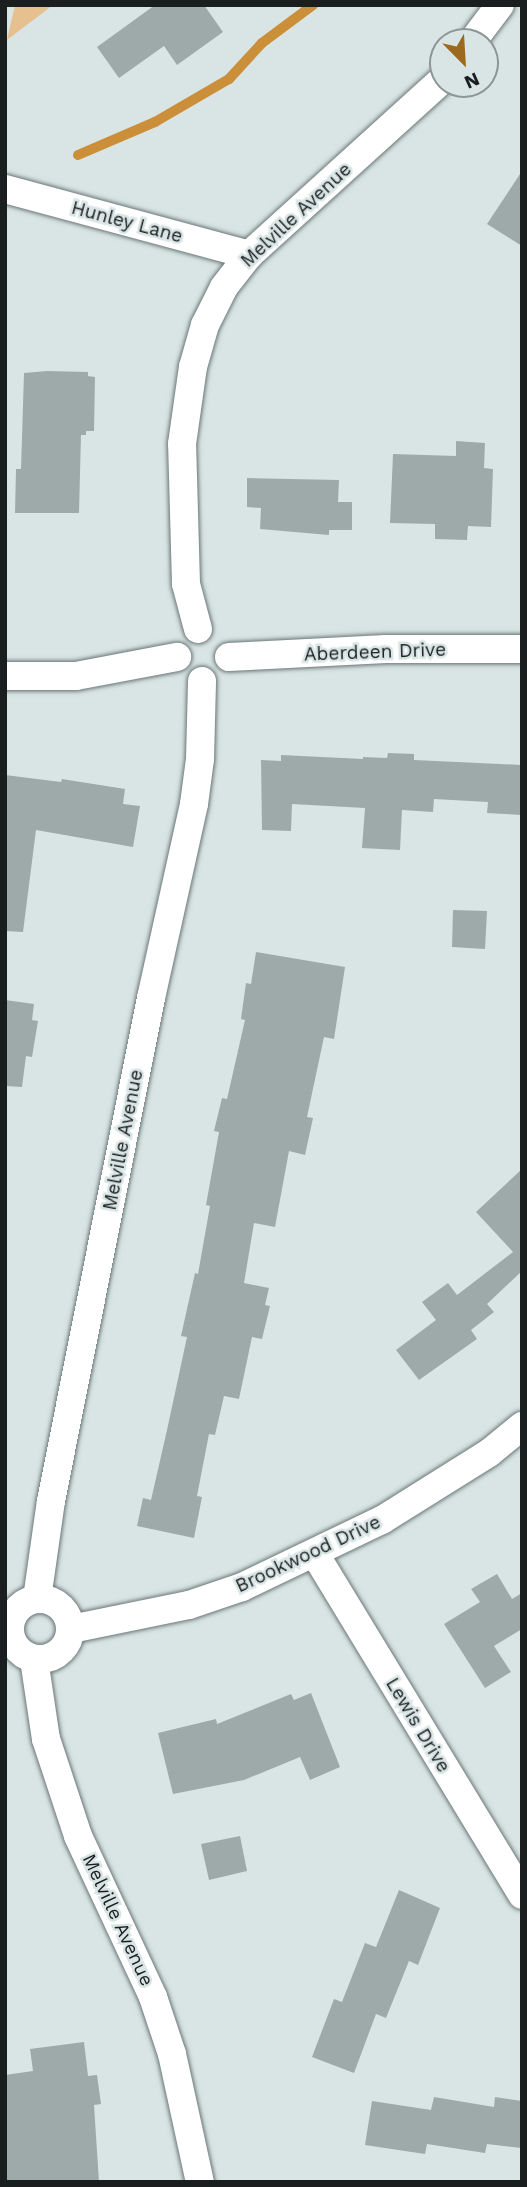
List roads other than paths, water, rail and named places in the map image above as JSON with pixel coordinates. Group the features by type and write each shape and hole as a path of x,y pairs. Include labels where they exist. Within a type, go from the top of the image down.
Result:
{"street":[{"path":"483,28 500,5"},
{"name":"Melville Avenue","path":"198,629 186,584 182,444 193,367 205,325 224,287 249,255 429,92"},
{"name":"Hunley Lane","path":"5,188 249,255"},
{"path":"198,629 210,630 221,636 228,646 229,657 220,675 202,681 190,677 181,669 177,657 179,645 187,635 198,629"},
{"name":"Aberdeen Drive","path":"229,657 386,649 522,649"},
{"path":"5,676 76,676 177,657"},
{"name":"Melville Avenue","path":"37,1599 51,1501 151,998 194,804 200,759 202,681"},
{"name":"Brookwood Drive","path":"71,1629 189,1605 242,1587 382,1520 446,1482 522,1426"},
{"name":"Lewis Drive","path":"315,1554 522,1895"},
{"path":"37,1599 50,1600 60,1606 71,1629 69,1640 55,1655 34,1659 23,1654 8,1639 16,1610 26,1602 37,1599"},
{"name":"Melville Avenue","path":"34,1659 46,1739 78,1836 153,1997 172,2054 200,2182"}],"waterway":[{"path":"78,155 155,122 229,79 262,43 313,5"}]}
